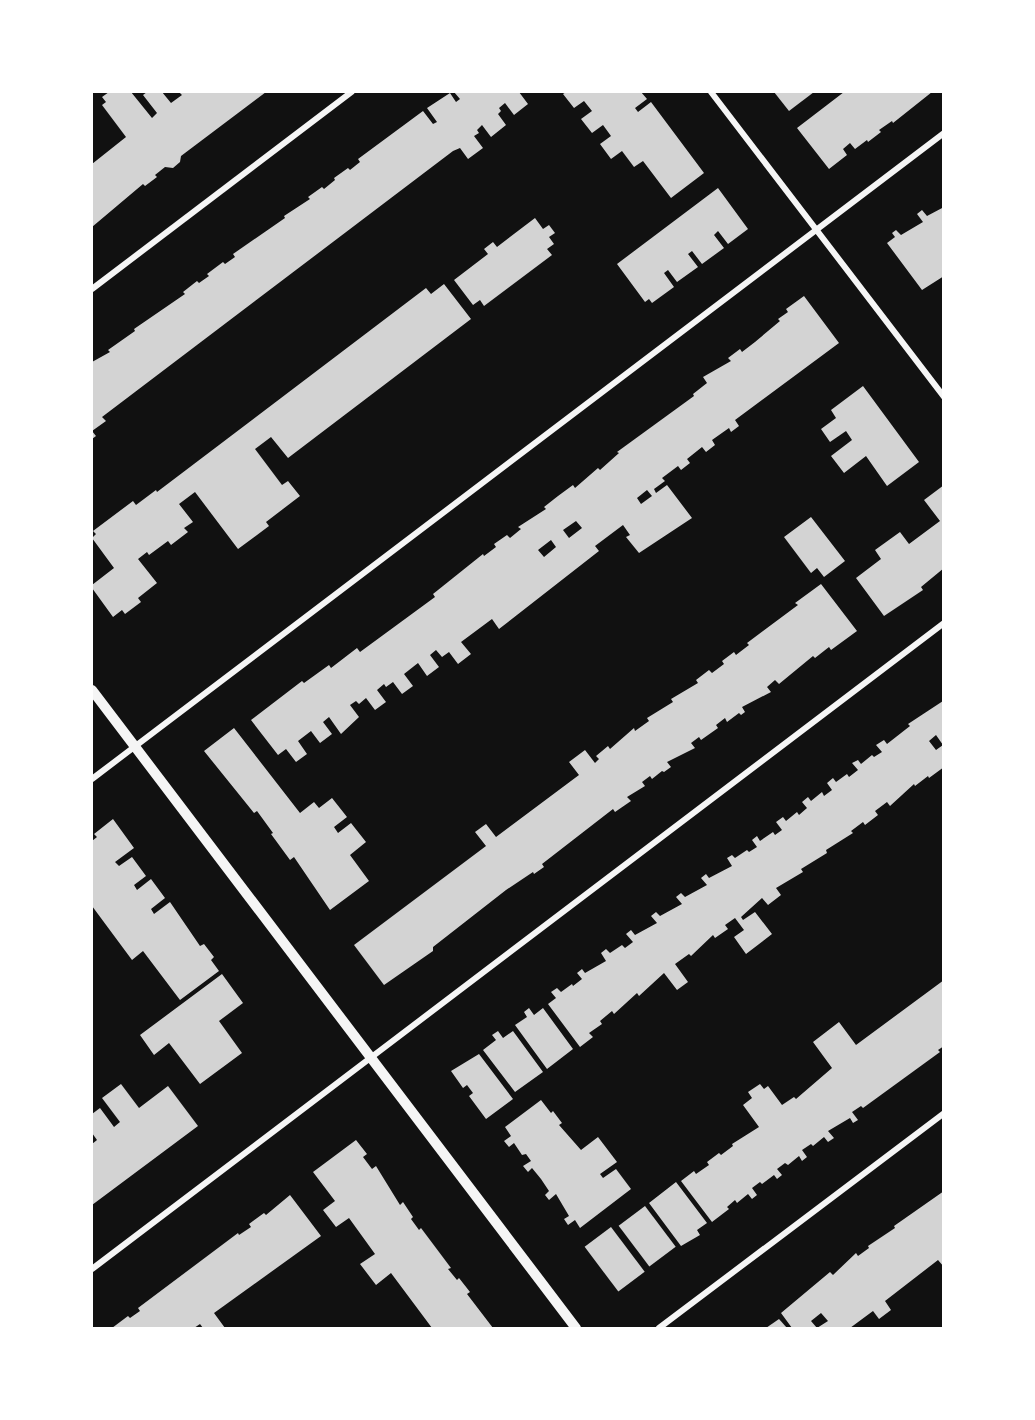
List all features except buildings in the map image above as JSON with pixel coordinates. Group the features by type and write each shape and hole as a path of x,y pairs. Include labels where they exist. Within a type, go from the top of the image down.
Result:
{"street":[{"path":"92,289 352,92"},
{"path":"711,92 944,397"},
{"path":"92,779 944,132"},
{"path":"92,1269 944,623"},
{"path":"92,690 576,1329"},
{"path":"659,1329 944,1113"}]}
